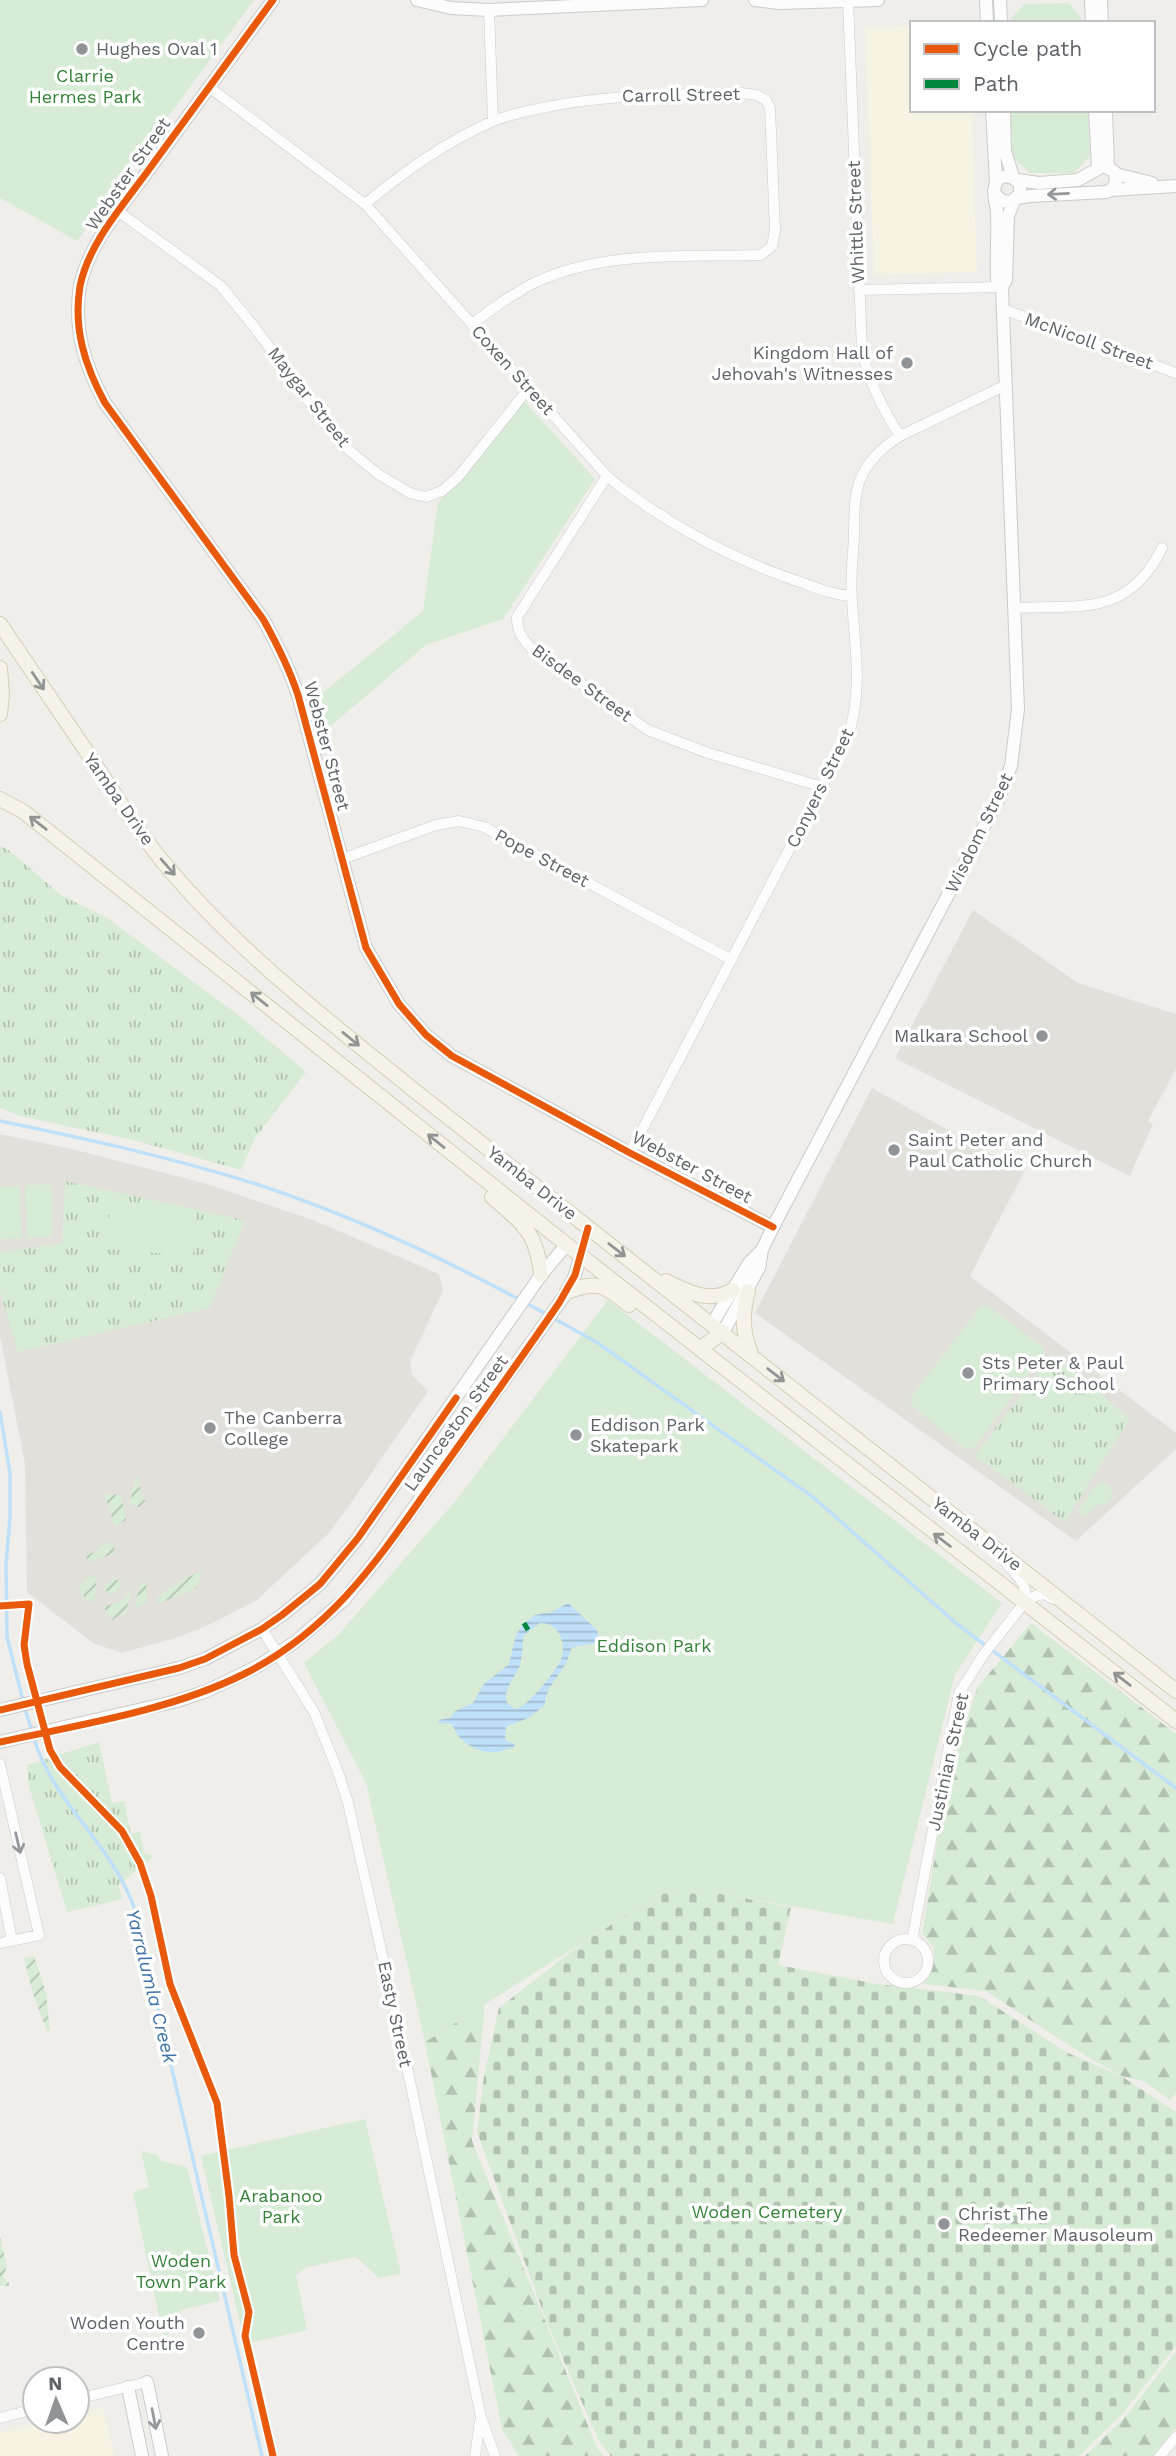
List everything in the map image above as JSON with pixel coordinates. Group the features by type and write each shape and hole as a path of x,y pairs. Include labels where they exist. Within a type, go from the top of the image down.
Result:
{"main road":[{"name":"Webster Street","path":"273,0 118,212 87,262 77,307 83,355 92,379 105,403 263,619 277,644 298,695 366,948 399,1004 426,1035 452,1056 773,1227"},
{"path":"416,0 451,8 489,10 702,0"},
{"path":"755,0 779,3 878,0"},
{"path":"986,0 987,21"},
{"path":"1000,0 1001,21"},
{"path":"1091,0 1092,21"},
{"path":"1101,0 1102,21"},
{"name":"Wisdom Street","path":"992,112 997,280 1002,286"},
{"path":"1004,112 1005,151 1021,190 1015,200"},
{"path":"1095,112 1103,171 1115,185 1105,191"},
{"path":"1105,191 1091,185 1103,171 1106,112"},
{"path":"1103,171 1171,186 1004,202 995,188 1003,177 1062,182 1078,180 1103,171"},
{"name":"Wisdom Street","path":"718,1328 741,1290 749,1262 762,1250 999,798 1012,766 1018,709 1002,286 1006,280 1008,216 1015,200"},
{"name":"Yamba Drive","path":"0,624 131,821 209,914 249,954 295,994 589,1228 1176,1691"},
{"path":"0,668 0,714"},
{"name":"Yamba Drive","path":"0,799 24,812 566,1244 1176,1721"},
{"path":"467,1165 489,1194 525,1226 539,1253 541,1275"},
{"path":"566,1244 589,1228"},
{"path":"581,1255 589,1228"},
{"name":"Launceston Street","path":"6,1709 179,1668 205,1659 262,1629 320,1584 358,1538 541,1275 566,1244"},
{"name":"Launceston Street","path":"0,1742 187,1698 243,1674 278,1655 344,1600 388,1545 540,1332 575,1276 581,1255"},
{"path":"646,1272 710,1298 741,1290 743,1330 752,1356"},
{"path":"563,1297 591,1283 600,1285 632,1307 662,1319"},
{"path":"700,1349 718,1328"},
{"path":"147,2382 162,2456"},
{"path":"128,2387 142,2456"}],"street":[{"name":"Whittle Street","path":"848,0 862,351 866,371 900,436"},
{"path":"489,10 493,121"},
{"name":"Coxen Street","path":"209,87 365,204 607,476 636,499 716,548 780,575 839,595 852,596"},
{"name":"Carroll Street","path":"365,204 430,155 493,121 572,101 610,97 741,93 757,95 766,100 769,108 775,230 772,246 761,255 628,259 597,263 562,272 535,283 504,300 472,324"},
{"name":"Maygar Street","path":"118,212 221,286 329,429 378,474 410,493 426,496 442,491 458,477 528,388"},
{"path":"859,290 1002,286"},
{"name":"McNicoll Street","path":"1003,309 1176,373"},
{"name":"Conyers Street","path":"630,1153 823,787 848,737 856,714 859,686 852,596 854,519 858,484 885,446 900,436 1006,385"},
{"name":"Bisdee Street","path":"607,476 517,617 517,628 523,640 533,650 648,730 708,753 823,787"},
{"path":"1014,608 1105,603 1122,596 1140,582 1162,548"},
{"name":"Pope Street","path":"342,859 436,825 459,821 484,827 732,960"},
{"path":"998,1551 1009,1568 1024,1580 1027,1592 1025,1602"},
{"path":"1025,1602 1044,1594 1068,1606"},
{"name":"Justinian Street","path":"912,1940 959,1693 984,1654 1025,1602"},
{"name":"Easty Street","path":"262,1629 314,1712 348,1803 481,2417 495,2456"},
{"path":"0,1764 39,1935 0,1943"},
{"path":"0,1878 12,1941"},
{"path":"912,1940 926,1951 927,1969 920,1979 900,1983 888,1975 884,1956 895,1942 912,1940"},
{"path":"91,2396 147,2382"},
{"path":"0,2418 21,2413"},
{"name":"Easty Street","path":"475,2456 481,2417"},
{"path":"1160,2456 1176,2437"}],"shaded area":[{"path":"910,26 910,112 972,112 977,272 874,275 865,28"},
{"name":"Malkara School","path":"973,910 1078,983 1176,1014 1176,1069 1148,1121 1153,1124 1130,1176 895,1058"},
{"name":"Sts Peter & Paul Primary School","path":"872,1088 1024,1172 970,1276 1176,1433 1176,1449 1076,1541 755,1313"},
{"name":"The Canberra College","path":"0,1134 76,1150 207,1184 313,1220 439,1274 443,1291 410,1361 412,1375 428,1391 353,1500 330,1532 257,1600 179,1637 122,1653 93,1643 27,1592 25,1464 0,1336"},
{"path":"103,2408 114,2456 0,2456 0,2432 21,2427 21,2435 91,2435 91,2411"}],"green space":[{"name":"Clarrie Hermes Park","path":"0,0 254,0 77,241 0,198"},
{"path":"1069,3 1083,21 1009,21 1024,4"},
{"path":"1010,112 1088,112 1090,156 1074,173 1030,173 1012,157"},
{"path":"524,401 595,479 503,619 426,645 320,735 313,701 423,611 438,503"},
{"path":"0,846 10,851 61,895 107,918 241,1017 306,1072 255,1138 241,1170 133,1140 20,1116 0,1108"},
{"path":"65,1181 245,1220 210,1308 18,1352 0,1291 0,1253 62,1243"},
{"path":"51,1184 53,1237 27,1238 25,1185"},
{"path":"0,1186 19,1186 22,1238 0,1239"},
{"path":"110,1206 197,1214 193,1256 107,1249"},
{"name":"Eddison Park","path":"608,1300 1002,1603 955,1675 893,1924 705,1891 661,1893 425,2042 366,1783 304,1663 340,1633 458,1498"},
{"path":"987,1305 1044,1348 1045,1353 974,1448 965,1449 912,1406 911,1397 980,1307"},
{"path":"1052,1354 1130,1418 1065,1522 975,1456"},
{"path":"137,1474 143,1500 146,1500 139,1507 129,1504"},
{"path":"1104,1482 1110,1486 1113,1497 1106,1504 1096,1505 1085,1517 1078,1511 1093,1488"},
{"path":"104,1494 121,1495 126,1520 115,1526"},
{"path":"112,1542 116,1553 88,1562 86,1555 99,1551 98,1547"},
{"path":"202,1571 197,1588 158,1604 157,1597 182,1580"},
{"path":"97,1576 94,1601 88,1601 81,1593 79,1584 85,1582 86,1577"},
{"path":"114,1578 123,1584 112,1595 108,1594 104,1586"},
{"path":"146,1581 147,1602 135,1608 140,1584"},
{"path":"132,1587 126,1612 112,1620 104,1607 123,1600"},
{"path":"1031,1623 1176,1734 1176,2093 1170,2100 1144,2081 1121,2076 1073,2048 986,1991 924,1984 933,1964 934,1948 923,1934 923,1928 946,1789 977,1688"},
{"path":"99,1742 112,1803 124,1801 131,1834 140,1832 144,1853 154,1856 118,1886 123,1899 67,1912 28,1783 27,1765"},
{"name":"Woden Cemetery","path":"705,1891 791,1907 778,1965 877,1984 979,1996 1068,2053 1121,2076 1176,2112 1176,2346 1123,2413 1079,2456 611,2456 599,2441 548,2325 477,2132 484,2076 499,2008 581,1944 661,1893"},
{"path":"34,1956 46,1993 50,2030 47,2031 33,1994 24,1958"},
{"path":"485,2004 472,2141 597,2448 604,2456 519,2456 502,2429 425,2042"},
{"name":"Arabanoo Park","path":"365,2119 401,2274 379,2278 356,2257 307,2267 296,2275 307,2330 245,2344 201,2156"},
{"name":"Woden Town Park","path":"141,2151 157,2155 162,2161 187,2167 220,2301 181,2310 164,2340 133,2192 149,2187"},
{"path":"0,2237 7,2266 3,2277 9,2286 0,2286"},
{"path":"1176,2352 1176,2428 1153,2456 1085,2456 1126,2416"}],"water":[{"path":"568,1603 596,1629 598,1643 571,1649 567,1662 548,1690 544,1706 528,1718 506,1727 505,1740 515,1744 513,1748 497,1752 476,1749 459,1736 452,1724 439,1723 439,1720 450,1718 455,1711 473,1703 484,1684 509,1664 516,1635 524,1623 535,1615 552,1612","holes":["540,1623 547,1624 560,1635 563,1646 561,1659 542,1687 517,1709 510,1706 506,1696 519,1668 524,1635"]}],"waterway":[{"path":"0,1121 163,1158 227,1175 296,1198 406,1243 546,1314"},
{"path":"553,1318 598,1343 814,1498 957,1624 1176,1788"},
{"name":"Yarralumla Creek","path":"0,1412 10,1473 6,1564 7,1637 23,1701"},
{"name":"Yarralumla Creek","path":"25,1709 32,1731"},
{"name":"Yarralumla Creek","path":"34,1739 55,1784 113,1865 135,1910 262,2456"}],"marked path":[{"path":"524,1623 528,1630"}],"cycle path":[{"path":"273,0 119,209 91,254 80,286 78,302 86,361 105,403 263,619 278,647 298,695 366,948 399,1004 426,1035 452,1056 773,1227"},
{"path":"0,1742 125,1715 216,1687 276,1655 305,1634 331,1611 377,1559 530,1346 575,1275 588,1228"},
{"path":"0,1710 179,1668 205,1659 262,1629 320,1584 358,1538 456,1398"},
{"path":"0,1606 29,1604 24,1645 50,1750 60,1767 122,1831 140,1863 151,1896 170,1984 217,2103 234,2255 249,2312 245,2336 273,2456"}],"place":[{"name":"Hughes Oval 1","path":"82,49"},
{"name":"Kingdom Hall of Jehovah's Witnesses","path":"907,363"},
{"name":"Malkara School","path":"1042,1036"},
{"name":"Saint Peter and Paul Catholic Church","path":"894,1150"},
{"name":"Sts Peter & Paul Primary School","path":"968,1373"},
{"name":"The Canberra College","path":"210,1428"},
{"name":"Eddison Park Skatepark","path":"576,1435"},
{"name":"Christ The Redeemer Mausoleum","path":"944,2224"},
{"name":"Woden Youth Centre","path":"199,2333"}]}
